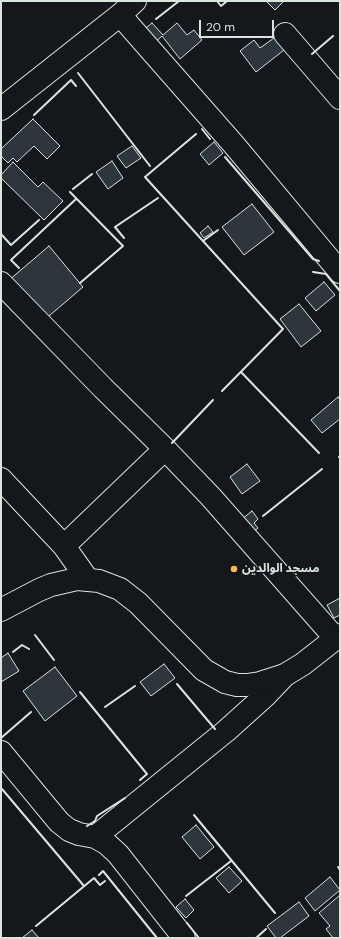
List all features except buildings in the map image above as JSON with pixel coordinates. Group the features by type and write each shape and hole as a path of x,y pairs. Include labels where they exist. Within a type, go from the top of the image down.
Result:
{"street":[{"path":"2,107 127,8 235,146 340,272"},
{"path":"285,34 340,98"},
{"path":"1,283 211,497 338,637 303,664 284,675 260,683 236,685 225,682 213,676 193,660 138,603 120,589 110,585 77,579 51,585 1,610"},
{"path":"64,546 164,448"},
{"path":"1,479 64,546 88,580"},
{"path":"95,837 226,730 266,695 284,675"},
{"path":"1,752 59,822 69,830 79,834 95,837 106,843 118,854 184,938"}],"wall":[{"path":"156,19 179,1"},
{"path":"217,1 221,6 227,1"},
{"path":"312,54 333,36"},
{"path":"78,73 150,166"},
{"path":"34,115 71,80 76,86"},
{"path":"202,129 210,139"},
{"path":"196,134 145,177 203,241 218,230"},
{"path":"225,157 313,259 319,261"},
{"path":"73,189 92,174"},
{"path":"70,192 123,246 80,283"},
{"path":"124,238 115,227 158,198"},
{"path":"19,268 11,260 76,199"},
{"path":"1,234 11,245 39,220"},
{"path":"203,241 283,329 222,391"},
{"path":"313,272 326,274 340,291"},
{"path":"241,372 319,453"},
{"path":"172,443 213,400"},
{"path":"263,516 322,469"},
{"path":"35,635 54,660"},
{"path":"13,652 22,645 29,649"},
{"path":"177,684 215,729"},
{"path":"105,707 135,686"},
{"path":"80,692 147,774 140,780"},
{"path":"1,738 31,712"},
{"path":"2,789 84,886"},
{"path":"87,826 95,821 97,816 125,798"},
{"path":"194,815 275,913"},
{"path":"186,896 231,861"},
{"path":"99,875 103,871 157,938"},
{"path":"36,926 94,878 100,885 105,881"},
{"path":"187,923 199,938"},
{"path":"256,938 266,929"}],"place":[{"name":"مسجد الوالدين","path":"234,569"}]}
